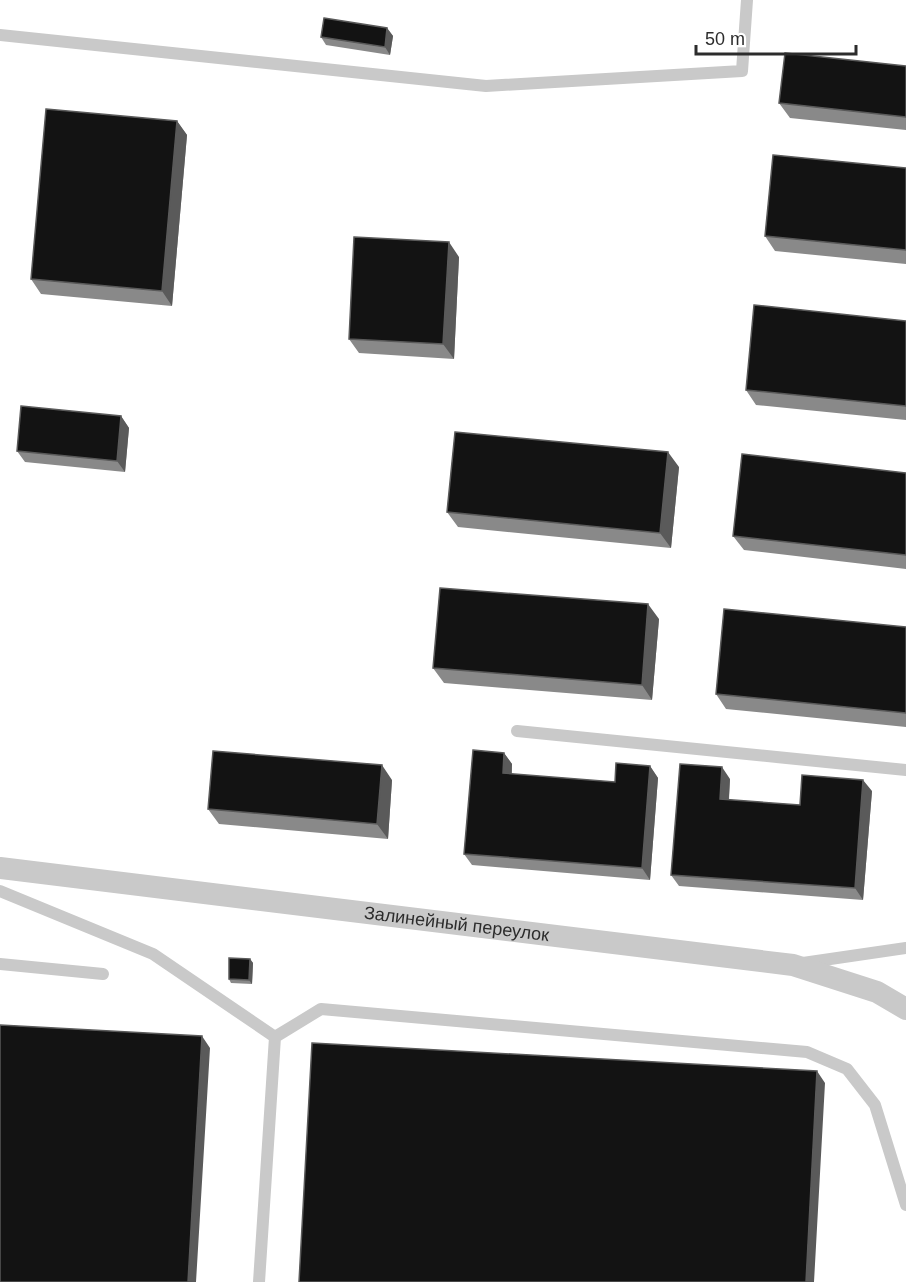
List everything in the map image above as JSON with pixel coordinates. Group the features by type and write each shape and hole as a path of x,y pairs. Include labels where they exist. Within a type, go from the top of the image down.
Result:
{"street":[{"name":"Залинейный переулок","path":"0,868 793,965 877,992 906,1009"}],"lane":[{"path":"0,35 486,86 742,71 747,0"},
{"path":"517,731 906,770"},
{"path":"0,891 153,954 275,1037"},
{"path":"793,965 906,948"},
{"path":"0,964 103,974"},
{"path":"275,1037 321,1009 807,1052 847,1069 875,1105 906,1205"},
{"path":"259,1282 275,1037"}],"building":[{"path":"324,18 387,28 385,47 321,37"},
{"path":"785,53 906,66 906,117 779,103"},
{"path":"46,109 177,121 162,291 31,279"},
{"path":"773,155 906,168 906,250 765,236"},
{"path":"354,237 449,242 443,344 349,339"},
{"path":"754,305 906,321 906,406 746,390"},
{"path":"21,406 121,416 117,461 17,451"},
{"path":"455,432 668,452 660,533 447,512"},
{"path":"742,454 906,473 906,555 733,536"},
{"path":"440,588 648,604 642,685 433,668"},
{"path":"724,609 906,627 906,713 716,694"},
{"path":"473,750 504,753 503,773 615,782 616,763 650,766 642,868 464,854"},
{"path":"213,751 382,765 377,824 208,809"},
{"path":"680,764 722,767 720,799 800,805 802,775 863,780 855,888 671,875"},
{"path":"229,958 250,959 249,980 229,979"},
{"path":"0,1025 202,1036 188,1282 0,1282"},
{"path":"312,1043 817,1071 806,1282 299,1282"}]}
